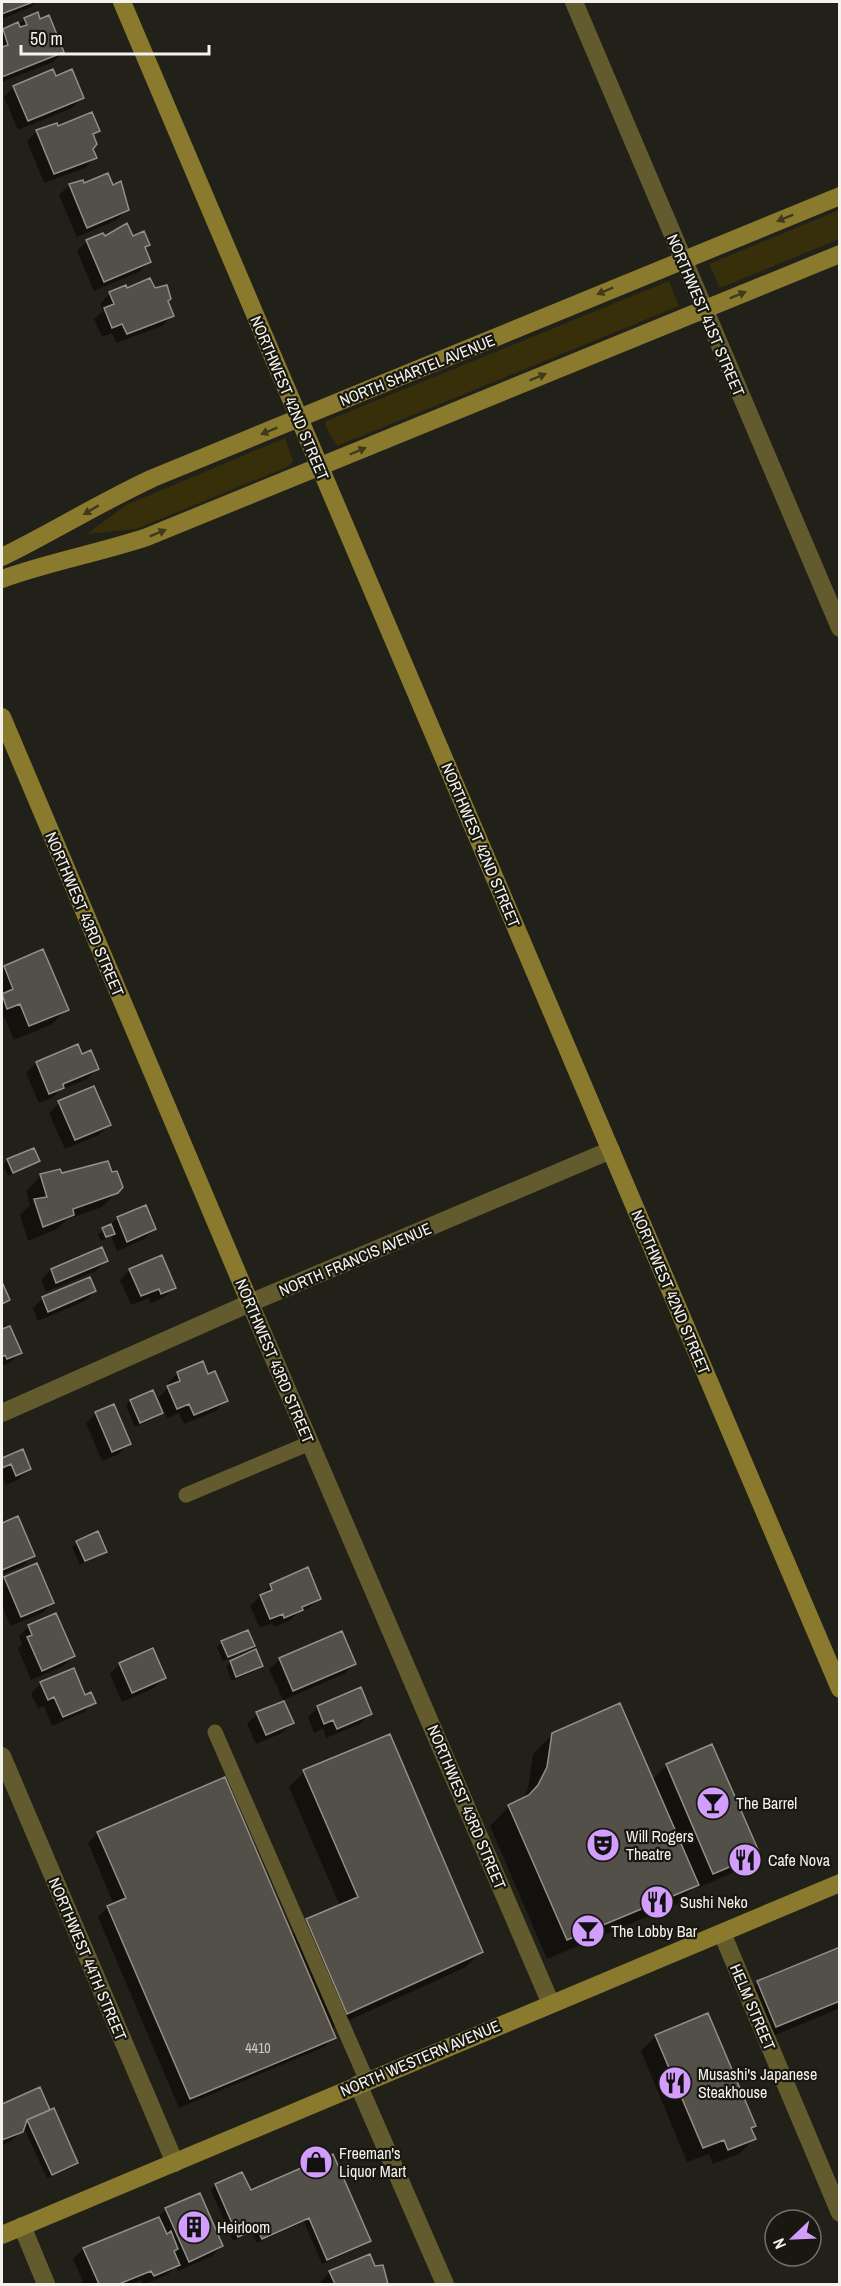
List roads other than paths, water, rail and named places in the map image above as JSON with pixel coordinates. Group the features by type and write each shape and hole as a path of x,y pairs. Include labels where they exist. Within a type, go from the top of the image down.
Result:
{"street":[{"name":"NORTHWEST 42ND STREET","path":"122,2 840,1689"},
{"name":"NORTHWEST 41ST STREET","path":"574,2 840,628"},
{"name":"NORTH SHARTEL AVENUE","path":"2,557 143,482 840,196"},
{"path":"2,579 63,559 109,549 147,537 840,254"},
{"name":"NORTHWEST 43RD STREET","path":"2,717 250,1304 551,2004"},
{"name":"NORTH FRANCIS AVENUE","path":"2,1413 611,1150"},
{"name":"NORTHWEST 44TH STREET","path":"2,1756 175,2163"},
{"name":"NORTH WESTERN AVENUE","path":"2,2235 840,1882"},
{"name":"HELM STREET","path":"722,1933 840,2213"},
{"path":"363,2082 445,2284"},
{"path":"22,2226 46,2284"}],"lane":[{"path":"186,1495 310,1443"},
{"path":"215,1732 363,2082"}],"place":[{"name":"The Barrel","path":"713,1803"},
{"name":"Will Rogers Theatre","path":"603,1845"},
{"name":"Cafe Nova","path":"745,1860"},
{"name":"Sushi Neko","path":"657,1902"},
{"name":"The Lobby Bar","path":"588,1931"},
{"name":"Musashi's Japanese Steakhouse","path":"675,2083"},
{"name":"Freeman's Liquor Mart","path":"316,2162"},
{"name":"Heirloom","path":"194,2227"}]}
